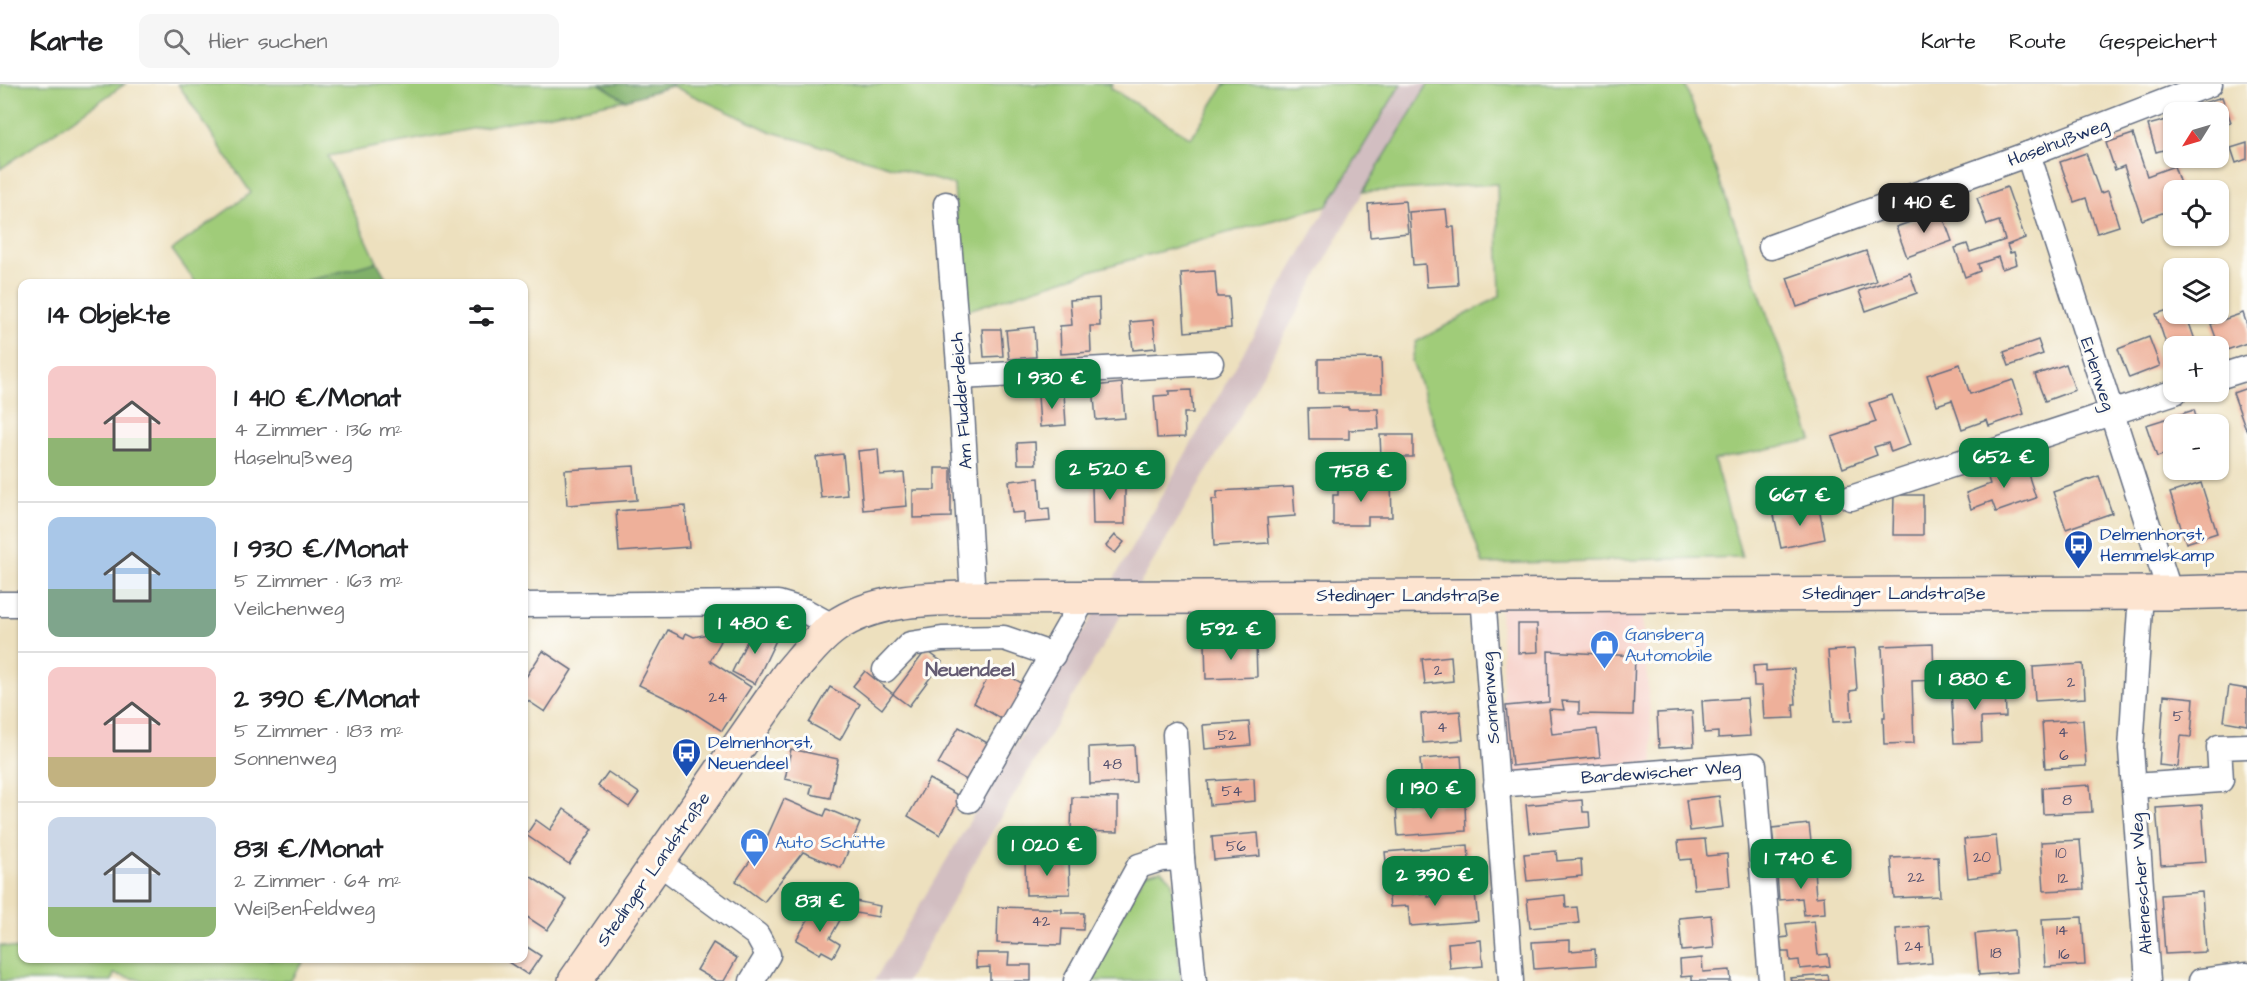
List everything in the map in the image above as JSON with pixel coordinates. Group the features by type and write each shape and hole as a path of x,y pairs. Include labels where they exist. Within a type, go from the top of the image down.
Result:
{"main road":[{"name":"Stedinger Landstraße","path":"575,981 789,674 810,649 834,627 863,612 893,603 973,598 1085,597 2247,591"}],"street":[{"name":"Haselnußweg","path":"1771,247 2028,154 2210,84"},
{"name":"Erlenweg","path":"2028,154 2110,413 2156,593"},
{"name":"Am Fludderdeich","path":"946,204 960,377 973,598"},
{"path":"960,377 1211,363"},
{"path":"2229,374 2247,368"},
{"path":"1851,498 2163,396"},
{"name":"Altenescher Weg","path":"2148,981 2131,749 2156,593"},
{"name":"Sonnenweg","path":"1482,595 1511,981"},
{"path":"969,800 1085,597"},
{"path":"528,605 778,603 805,611 834,627"},
{"path":"0,604 18,604"},
{"path":"885,670 910,644 942,639 1004,638 1053,655"},
{"path":"1175,734 1182,858 1194,981"},
{"name":"Altenescher Weg","path":"2134,786 2221,780 2218,747 2247,746"},
{"name":"Bardewischer Weg","path":"1496,785 1754,765 1771,981"},
{"path":"1076,981 1139,866 1161,859 1182,858"},
{"path":"658,862 757,935 768,955 752,981"},
{"path":"2201,981 2247,975"}],"shaded area":[{"path":"1400,84 1428,84 1363,192 1241,414 982,849 907,981 874,981 1095,612 1328,205"},
{"path":"1641,601 1654,763 1506,776 1500,606"}],"green space":[{"path":"0,84 125,84 0,169"},
{"path":"178,84 600,84 625,100 328,156 377,262 313,279 193,279 172,250 251,193"},
{"path":"600,84 671,84 672,86 625,100"},
{"path":"671,84 1112,84 1110,88 1191,138 1225,84 1401,84 1328,205 1097,269 962,312 954,185 772,132"},
{"path":"1428,84 1685,84 1812,440 1714,460 1742,557 1483,564 1412,361 1416,342 1500,296 1497,184 1363,192"},
{"path":"377,262 387,279 313,279"},
{"path":"1161,870 1172,881 1181,981 1085,981 1145,874"},
{"path":"0,945 18,949 18,963 303,963 290,981 145,981 114,974 112,981 0,981"}],"building":[{"path":"2222,97 2224,102 2206,102"},
{"path":"2163,121 2163,150 2156,152 2148,125"},
{"path":"2133,134 2147,176 2175,168 2179,180 2163,180 2163,213 2142,220 2124,166 2115,170 2106,143"},
{"path":"2247,143 2247,159 2236,163 2231,148"},
{"path":"2086,153 2100,193 2108,191 2119,226 2097,233 2086,198 2074,202 2060,162"},
{"path":"2007,187 2025,238 2007,245 2010,253 2014,252 2017,264 2002,269 1998,257 1978,264 1980,271 1965,277 1955,248 1967,244 1970,252 2005,240 1999,221 1987,225 1977,198"},
{"path":"1405,201 1408,233 1370,237 1368,204"},
{"path":"1446,209 1448,227 1454,227 1458,285 1427,287 1425,264 1413,265 1409,212"},
{"path":"1941,211 1952,241 1907,257 1896,227"},
{"path":"1866,251 1876,281 1797,307 1787,278"},
{"path":"1215,271 1217,297 1229,297 1231,328 1185,332 1181,273"},
{"path":"1910,273 1917,293 1866,311 1859,291"},
{"path":"1099,298 1100,326 1090,326 1091,352 1061,354 1060,326 1072,325 1070,300"},
{"path":"2163,312 2163,324 2189,324 2194,336 2163,336 2156,314"},
{"path":"2243,313 2247,325 2247,343 2229,349 2229,336 2215,336 2211,324 2229,324 2229,318"},
{"path":"1153,320 1156,348 1133,350 1130,322"},
{"path":"1034,327 1036,357 1009,359 1006,330"},
{"path":"982,329 1001,329 1003,356 984,357"},
{"path":"2149,337 2160,366 2129,378 2118,349"},
{"path":"2038,340 2043,354 2009,366 2004,352"},
{"path":"1381,358 1382,393 1318,393 1318,359"},
{"path":"1960,364 1970,394 2013,380 2024,414 1989,426 1987,420 1962,429 1952,400 1937,405 1927,375"},
{"path":"2066,364 2075,390 2045,401 2035,375"},
{"path":"1122,383 1125,418 1096,420 1093,386"},
{"path":"2247,388 2247,432 2233,393"},
{"path":"1191,390 1193,413 1184,413 1185,437 1157,438 1154,396 1169,395 1169,391"},
{"path":"1064,393 1066,425 1040,427 1038,395"},
{"path":"1892,395 1910,445 1891,452 1888,443 1874,447 1877,455 1843,468 1832,437 1876,422 1869,403"},
{"path":"1348,407 1348,409 1378,409 1379,429 1349,430 1349,439 1309,439 1308,408"},
{"path":"2194,410 2195,414 2181,414"},
{"path":"2163,420 2163,455 2157,457 2146,425"},
{"path":"1380,435 1413,435 1413,457 1381,457"},
{"path":"1035,442 1036,464 1018,464 1017,443"},
{"path":"878,449 880,475 904,473 907,506 863,510 858,451"},
{"path":"843,454 847,495 821,498 816,457"},
{"path":"2024,462 2036,498 1996,512 1992,501 1971,509 1966,493 1990,484 1987,475"},
{"path":"634,466 637,500 567,505 565,470"},
{"path":"935,468 951,468 951,517 913,518 913,490 935,490"},
{"path":"1107,476 1130,476 1130,487 1125,487 1125,524 1093,524 1092,487 1107,487"},
{"path":"2099,476 2112,513 2066,529 2053,492"},
{"path":"1039,478 1041,509 1049,508 1050,521 1024,523 1024,512 1012,513 1009,481"},
{"path":"1338,483 1391,483 1392,517 1368,517 1368,525 1333,525 1333,495 1338,495"},
{"path":"2201,483 2217,533 2186,543 2170,493"},
{"path":"1293,487 1295,516 1267,518 1269,543 1214,546 1212,499 1217,499 1217,491"},
{"path":"1894,495 1923,495 1923,535 1893,535"},
{"path":"685,506 689,547 619,552 616,511"},
{"path":"1819,507 1825,539 1781,548 1774,515"},
{"path":"1115,535 1124,542 1115,553 1106,546"},
{"path":"1518,624 1537,624 1538,652 1518,653"},
{"path":"754,627 777,638 755,684 732,672"},
{"path":"668,630 684,638 686,633 694,637 707,634 721,641 710,661 751,687 722,731 686,708 639,685"},
{"path":"1256,643 1257,677 1206,679 1205,644"},
{"path":"1933,644 1934,680 1912,681 1914,743 1884,744 1882,646"},
{"path":"1854,649 1857,690 1850,691 1852,721 1833,722 1828,651"},
{"path":"926,650 942,662 909,706 893,694"},
{"path":"543,651 572,670 545,712 528,701 528,674"},
{"path":"1548,651 1635,656 1633,715 1579,714 1579,702 1562,701 1564,710 1549,709 1552,734 1597,729 1600,757 1512,766 1506,706 1549,702"},
{"path":"1451,656 1453,681 1425,684 1422,659"},
{"path":"2083,664 2085,698 2035,701 2033,667"},
{"path":"1766,665 1766,671 1794,669 1796,704 1793,704 1794,718 1764,719 1762,686 1754,686 1753,666"},
{"path":"994,667 1025,685 1005,721 974,703"},
{"path":"865,671 893,694 882,709 853,686"},
{"path":"2005,686 2006,717 1981,718 1982,742 1954,743 1951,689"},
{"path":"2229,686 2247,689 2247,725 2224,721"},
{"path":"830,687 860,704 840,740 809,723"},
{"path":"2164,695 2194,698 2191,737 2181,736 2178,767 2159,765"},
{"path":"1747,698 1750,736 1718,738 1718,732 1704,733 1702,701"},
{"path":"1460,711 1463,740 1423,743 1421,714"},
{"path":"1692,711 1694,746 1659,748 1657,713"},
{"path":"2083,720 2086,766 2045,768 2042,722"},
{"path":"1249,722 1251,745 1205,749 1203,725"},
{"path":"959,727 991,745 970,782 938,764"},
{"path":"1134,745 1136,782 1090,784 1089,747"},
{"path":"791,749 838,759 830,798 810,794 812,785 785,779"},
{"path":"1461,756 1463,782 1422,785 1420,759"},
{"path":"608,772 639,793 629,807 598,786"},
{"path":"1254,778 1255,801 1210,805 1208,781"},
{"path":"929,779 961,797 940,835 908,816"},
{"path":"2090,785 2092,812 2043,814 2042,788"},
{"path":"1719,796 1723,827 1690,831 1686,800"},
{"path":"1072,797 1118,798 1118,832 1071,831"},
{"path":"784,799 824,816 827,809 860,823 841,868 803,852 764,902 736,881 767,837"},
{"path":"1582,800 1583,812 1589,812 1590,827 1529,833 1526,805"},
{"path":"1465,804 1466,831 1398,836 1396,809"},
{"path":"2202,805 2206,862 2161,865 2156,808"},
{"path":"564,809 593,829 569,864 528,836 528,832 536,820 550,830"},
{"path":"1809,824 1812,850 1824,849 1825,859 1800,862 1799,851 1775,854 1772,828"},
{"path":"1258,833 1260,856 1214,860 1212,837"},
{"path":"1996,836 2000,874 1968,878 1964,839"},
{"path":"1705,839 1707,856 1727,854 1730,886 1694,889 1691,859 1680,860 1678,841"},
{"path":"2080,840 2084,889 2044,891 2041,842"},
{"path":"1468,845 1470,875 1436,878 1435,865 1422,866 1423,878 1388,881 1385,852"},
{"path":"1556,851 1557,861 1581,859 1582,876 1527,881 1524,854"},
{"path":"1938,856 1940,896 1894,898 1891,858"},
{"path":"1069,859 1070,894 1026,895 1025,860"},
{"path":"1814,870 1816,897 1824,896 1825,913 1804,915 1802,898 1779,900 1777,873"},
{"path":"528,875 567,900 547,930 528,918"},
{"path":"1412,888 1413,894 1427,893 1428,897 1475,893 1478,921 1410,926 1408,906 1390,907 1388,890"},
{"path":"2202,892 2206,952 2165,954 2161,895"},
{"path":"1565,895 1566,908 1577,907 1579,923 1530,928 1527,899"},
{"path":"841,898 880,906 878,917 839,910"},
{"path":"816,906 840,920 830,938 840,944 833,957 822,951 820,954 796,940"},
{"path":"998,907 1062,909 1062,913 1084,913 1083,930 1062,929 1061,945 997,943"},
{"path":"1711,915 1714,948 1682,951 1679,918"},
{"path":"2082,917 2085,965 2045,967 2042,919"},
{"path":"1814,921 1818,955 1828,954 1830,966 1800,969 1799,960 1790,961 1789,952 1782,952 1780,938 1788,937 1786,924"},
{"path":"1929,926 1932,963 1899,966 1896,929"},
{"path":"2014,930 2017,972 1979,975 1975,934"},
{"path":"1481,940 1483,966 1450,969 1448,943"},
{"path":"1570,940 1570,951 1595,949 1596,965 1534,969 1532,942"},
{"path":"713,943 737,958 724,981 716,981 697,970"},
{"path":"528,948 541,956 528,975 510,963 528,963"},
{"path":"976,953 1009,953 1008,965 1031,965 1031,981 990,981 990,967 976,968"},
{"path":"1702,958 1703,972 1730,970 1731,981 1692,981 1692,976 1681,977 1680,960"},
{"path":"1828,975 1829,981 1791,981 1790,978"}],"place":[{"name":"Delmenhorst, Hemmelskamp","path":"2079,570"},
{"name":"Gansberg Automobile","path":"1604,670"},
{"name":"Delmenhorst, Neuendeel","path":"687,778"},
{"name":"Auto Schütte","path":"754,868"}],"district":[{"name":"Neuendeel","path":"970,669"}]}
